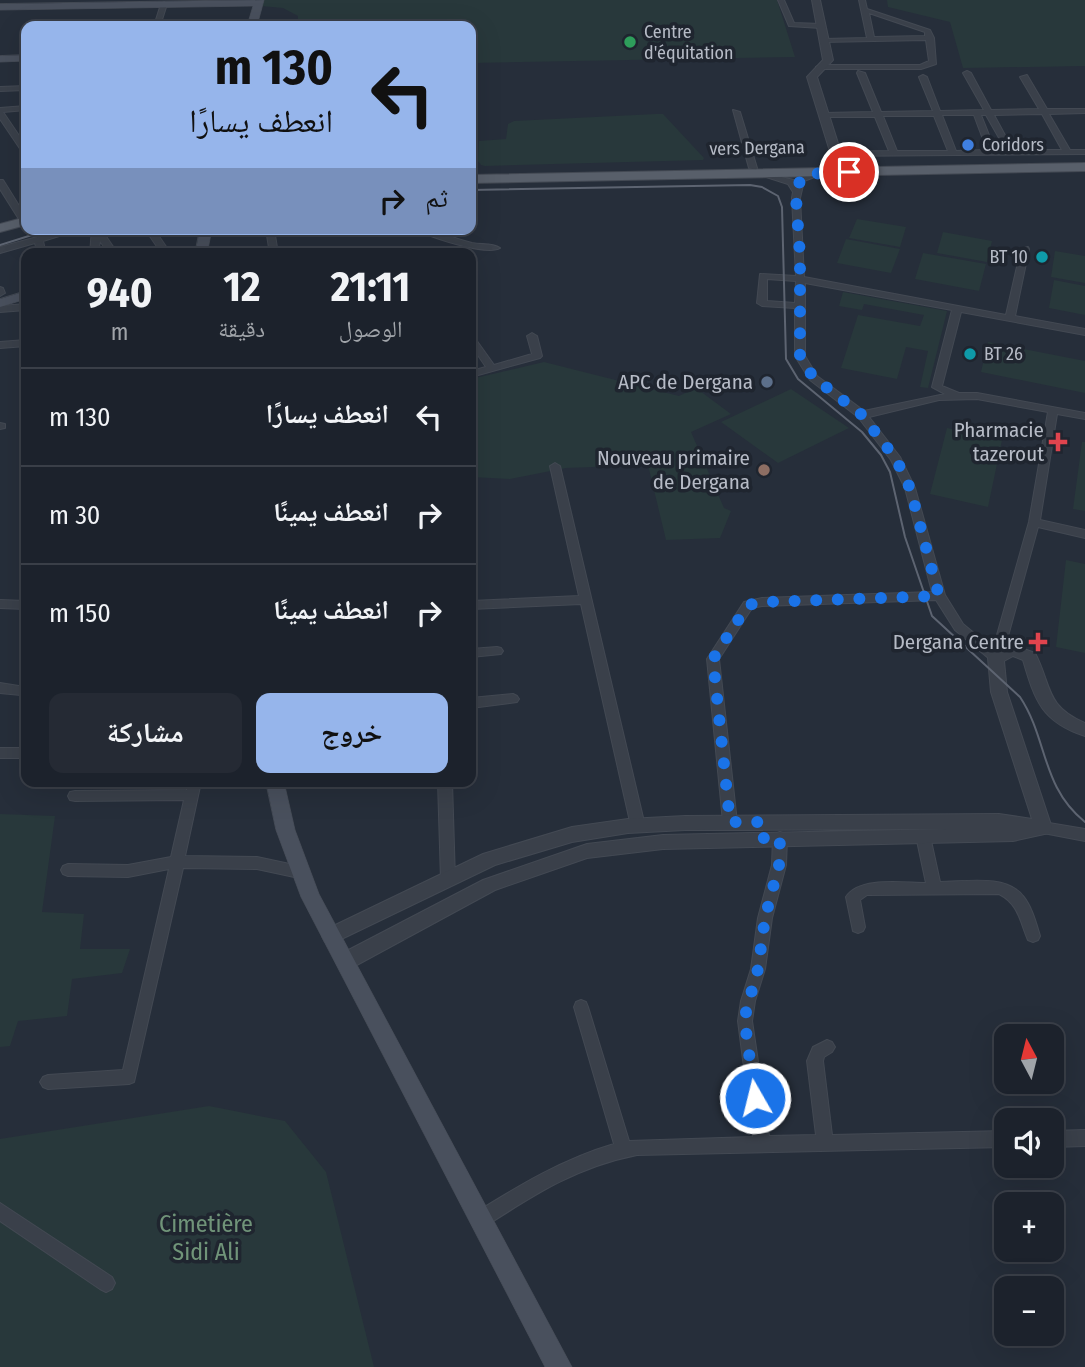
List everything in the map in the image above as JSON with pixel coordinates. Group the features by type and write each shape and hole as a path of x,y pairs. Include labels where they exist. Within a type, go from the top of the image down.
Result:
{"main road":[{"path":"0,7 259,1 253,21"},
{"path":"0,59 21,58"},
{"path":"476,179 531,175 754,171 832,163 1085,164"},
{"name":"vers Dergana","path":"832,163 850,166 1085,164"},
{"path":"476,173 531,175"},
{"path":"0,228 21,224"},
{"path":"0,234 21,225"},
{"path":"0,306 21,297"},
{"path":"276,787 288,846 299,872 559,1367"}],"street":[{"path":"781,0 791,25 817,26"},
{"path":"809,0 824,41 827,62 812,76 824,115 832,163"},
{"path":"816,0 820,67"},
{"path":"862,0 871,39"},
{"path":"159,21 164,4"},
{"path":"820,67 925,66 933,62 928,31 864,10"},
{"path":"824,41 930,38"},
{"path":"861,73 894,154"},
{"path":"967,73 1011,153"},
{"path":"923,77 953,153"},
{"path":"1024,77 1068,153"},
{"path":"0,89 21,88"},
{"path":"21,109 0,111 21,143"},
{"path":"824,115 1085,111"},
{"path":"736,112 754,171 786,180 796,190"},
{"path":"977,114 992,153"},
{"path":"996,658 959,627 939,596 910,488 896,459 862,415 813,377 800,356 796,190 800,180 832,163 894,154 1085,152"},
{"path":"0,182 21,215"},
{"path":"0,250 56,235"},
{"path":"438,235 471,245 495,248"},
{"path":"38,240 40,248"},
{"path":"1010,317 1024,249"},
{"path":"800,306 762,303 763,276 800,279 1085,332"},
{"path":"0,306 21,307"},
{"path":"957,308 937,387 958,396"},
{"path":"476,373 537,356 532,336"},
{"path":"0,345 21,343"},
{"path":"476,346 492,368"},
{"path":"862,415 939,397 977,396 1085,416"},
{"path":"1043,828 999,692 996,658 1034,522 1053,410"},
{"path":"555,467 639,826"},
{"path":"1034,522 1085,534"},
{"path":"730,822 713,659 748,605 762,602 939,596"},
{"path":"476,605 587,600"},
{"path":"0,604 21,605"},
{"path":"996,658 1010,649 1020,650 1030,657 1044,701 1050,711 1062,722 1085,730"},
{"path":"476,653 497,651"},
{"path":"0,688 21,690"},
{"path":"476,703 513,699"},
{"path":"0,753 21,753"},
{"path":"445,787 443,882 449,905"},
{"path":"48,1082 129,1077 193,789 75,796"},
{"path":"346,961 449,905 521,872 587,851 758,830 999,821 1085,835"},
{"path":"331,936 496,857 537,843 584,832 639,826 730,822 780,838 1013,834 1043,828"},
{"path":"923,836 934,888"},
{"path":"761,1143 745,1021 758,969 765,918 779,865 780,838"},
{"path":"68,870 128,871 176,862 257,863 299,872"},
{"path":"858,927 853,902 860,890 993,888 1011,892 1023,905 1033,936"},
{"path":"581,1007 624,1149"},
{"path":"825,1142 815,1062 818,1052 827,1047"},
{"path":"1064,1139 1085,1138"},
{"path":"481,1219 564,1168 588,1158 624,1149 662,1145 994,1139"},
{"path":"0,1211 106,1283"}],"green space":[{"name":"Centre d'équitation","path":"262,0 777,0 795,57 476,63 476,21 298,21 298,16 283,8 261,6"},
{"path":"887,0 1085,0 1085,66 963,68 950,22 888,7"},
{"path":"663,114 703,160 485,166 478,161 479,141 506,139 508,124 514,121"},
{"path":"857,219 906,227 900,247 849,238"},
{"path":"943,232 992,241 987,262 937,253"},
{"path":"846,239 900,249 891,273 837,263"},
{"path":"1055,251 1085,256 1085,283 1051,277"},
{"path":"923,253 986,264 979,291 915,279"},
{"path":"1054,280 1085,286 1085,315 1049,308"},
{"path":"843,292 947,311 928,388 920,387 928,351 906,347 897,379 841,368 858,315 920,326 924,315 864,304 862,310 839,306"},
{"path":"988,342 1085,361 1085,393 981,372"},
{"path":"544,362 679,396 696,388 731,414 691,432 724,508 731,511 720,538 666,540 648,465 566,468 510,479 476,477 476,378"},
{"path":"791,389 849,428 778,463 721,422"},
{"path":"947,428 1002,440 988,507 930,494"},
{"path":"1082,442 1085,442 1085,511 1073,509"},
{"path":"1066,560 1085,564 1085,653 1056,647"},
{"path":"0,814 55,816 42,912 84,914 80,949 130,949 122,973 72,979 67,1016 18,1021 10,1046 0,1047"},
{"name":"Cimetière Sidi Ali","path":"209,1106 285,1121 326,1172 374,1367 0,1367 0,1139"}],"tram line":[{"path":"476,190 750,185 762,187 778,196 782,207 786,359 798,379 862,432 881,455 890,472 905,537 932,616 1020,697 1036,729 1060,794 1085,822"},
{"path":"0,245 32,235"}],"place":[{"name":"Centre d'équitation","path":"630,42"},
{"name":"Coridors","path":"968,145"},
{"name":"BT 10","path":"1042,257"},
{"name":"BT 26","path":"970,354"},
{"name":"APC de Dergana","path":"767,382"},
{"name":"Pharmacie tazerout","path":"1058,442"},
{"name":"Nouveau primaire de Dergana","path":"764,470"},
{"name":"Dergana Centre","path":"1038,642"}],"route":[{"path":"755,1098 745,1021 758,969 765,918 779,865 780,838 759,838 758,822 730,822 713,659 748,605 762,602 939,596 910,488 896,459 862,415 813,377 800,356 800,256 796,190 800,180 805,177 822,172 849,172"}]}
